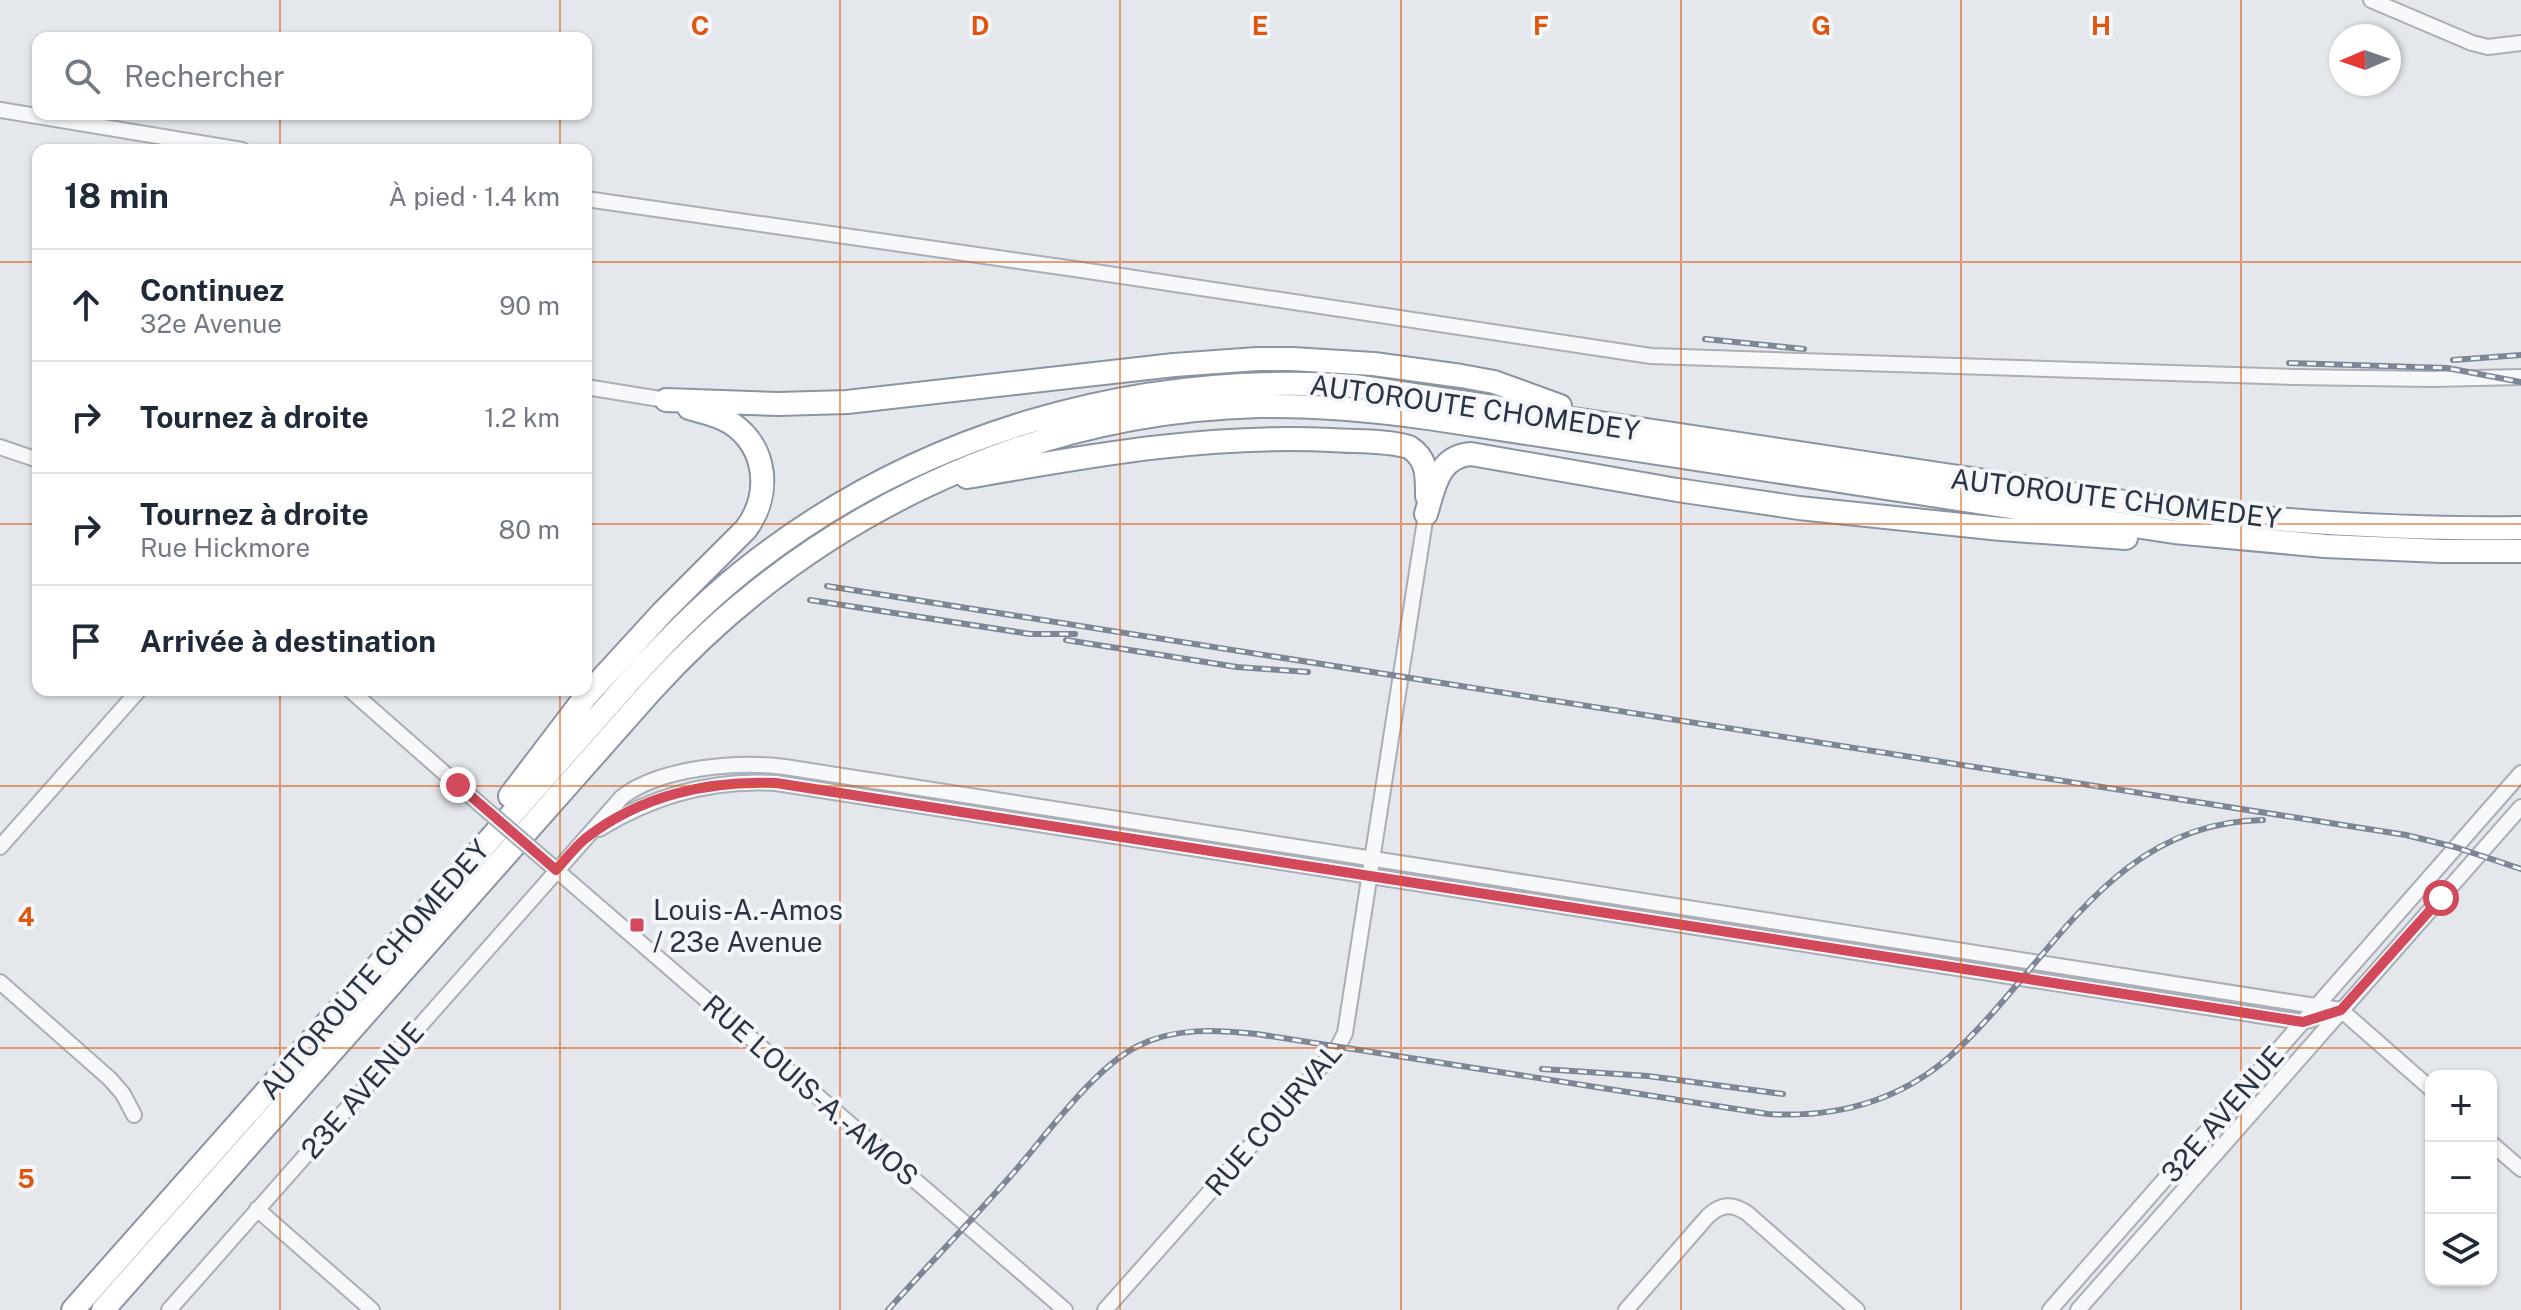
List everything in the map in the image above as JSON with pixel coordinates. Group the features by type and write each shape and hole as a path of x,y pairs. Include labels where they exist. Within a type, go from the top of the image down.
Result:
{"highway":[{"path":"666,400 778,404 847,402 1174,365 1292,359 1374,364 1494,382 1610,423"},
{"name":"AUTOROUTE CHOMEDEY","path":"73,1310 646,662 706,603 800,530 868,489 939,454 1016,425 1100,403 1173,390 1262,383 1333,384 2178,510 2354,525 2521,528"},
{"path":"592,691 654,622 746,529 762,495 760,460 751,443 738,429 723,419 666,400"},
{"name":"AUTOROUTE CHOMEDEY","path":"109,1305 692,648 747,598 798,559 877,510 928,484 1023,447 1111,424 1222,408 1323,407 1428,418 2096,521 2280,543 2414,550 2521,551"},
{"path":"928,484 1157,446 1258,439 1350,441 1403,445 1418,453 1426,468 1426,514"},
{"path":"1426,514 1445,464 1457,456 1471,454 1799,508 2046,533 2280,543"},
{"path":"417,921 587,696"}],"street":[{"path":"2371,0 2472,43 2488,47 2521,43"},
{"path":"0,110 32,115"},
{"path":"60,120 206,144"},
{"path":"592,200 1651,356 2337,378 2521,377"},
{"path":"592,388 666,400"},
{"path":"0,447 32,458"},
{"name":"RUE COURVAL","path":"1105,1310 1343,1039 1355,980 1426,514"},
{"path":"0,847 134,696"},
{"name":"RUE LOUIS-A.-AMOS","path":"357,696 1065,1310"},
{"name":"32E AVENUE","path":"2050,1310 2521,773"},
{"name":"23E AVENUE","path":"169,1310 584,840 632,810 677,793 719,784 762,783 1372,867"},
{"name":"32E AVENUE","path":"2078,1310 2521,807"},
{"path":"2491,808 2507,822"},
{"path":"1372,867 1552,887 2341,1010 2425,1084"},
{"path":"1372,867 1549,903 2303,1022 2341,1010"},
{"path":"2424,883 2441,898"},
{"path":"1549,903 1552,887"},
{"path":"2059,984 2062,968"},
{"path":"0,982 110,1079 123,1094 134,1115"},
{"path":"2497,1148 2521,1169"},
{"path":"1626,1310 1708,1216 1727,1205 1747,1213 1857,1310"},
{"path":"257,1209 372,1310"}],"railway":[{"path":"1705,339 1804,349"},
{"path":"2453,360 2521,355"},
{"path":"2289,363 2447,368 2521,382"},
{"path":"827,586 2406,835 2521,869"},
{"path":"810,600 1030,634 1075,634"},
{"path":"1066,640 1237,667 1308,672"},
{"path":"888,1310 1089,1085 1122,1056 1152,1040 1196,1031 1257,1034 1768,1114 1841,1110 1907,1086 1947,1059 1983,1023 2085,906 2121,873 2162,846 2209,827 2263,820"},
{"path":"1542,1069 1648,1076 1783,1094"}],"place":[{"name":"Louis-A.-Amos / 23e Avenue","path":"637,925"}],"route":[{"path":"458,785 556,870 584,840 620,816 652,801 719,784 776,783 2303,1022 2341,1010 2441,898"}]}
